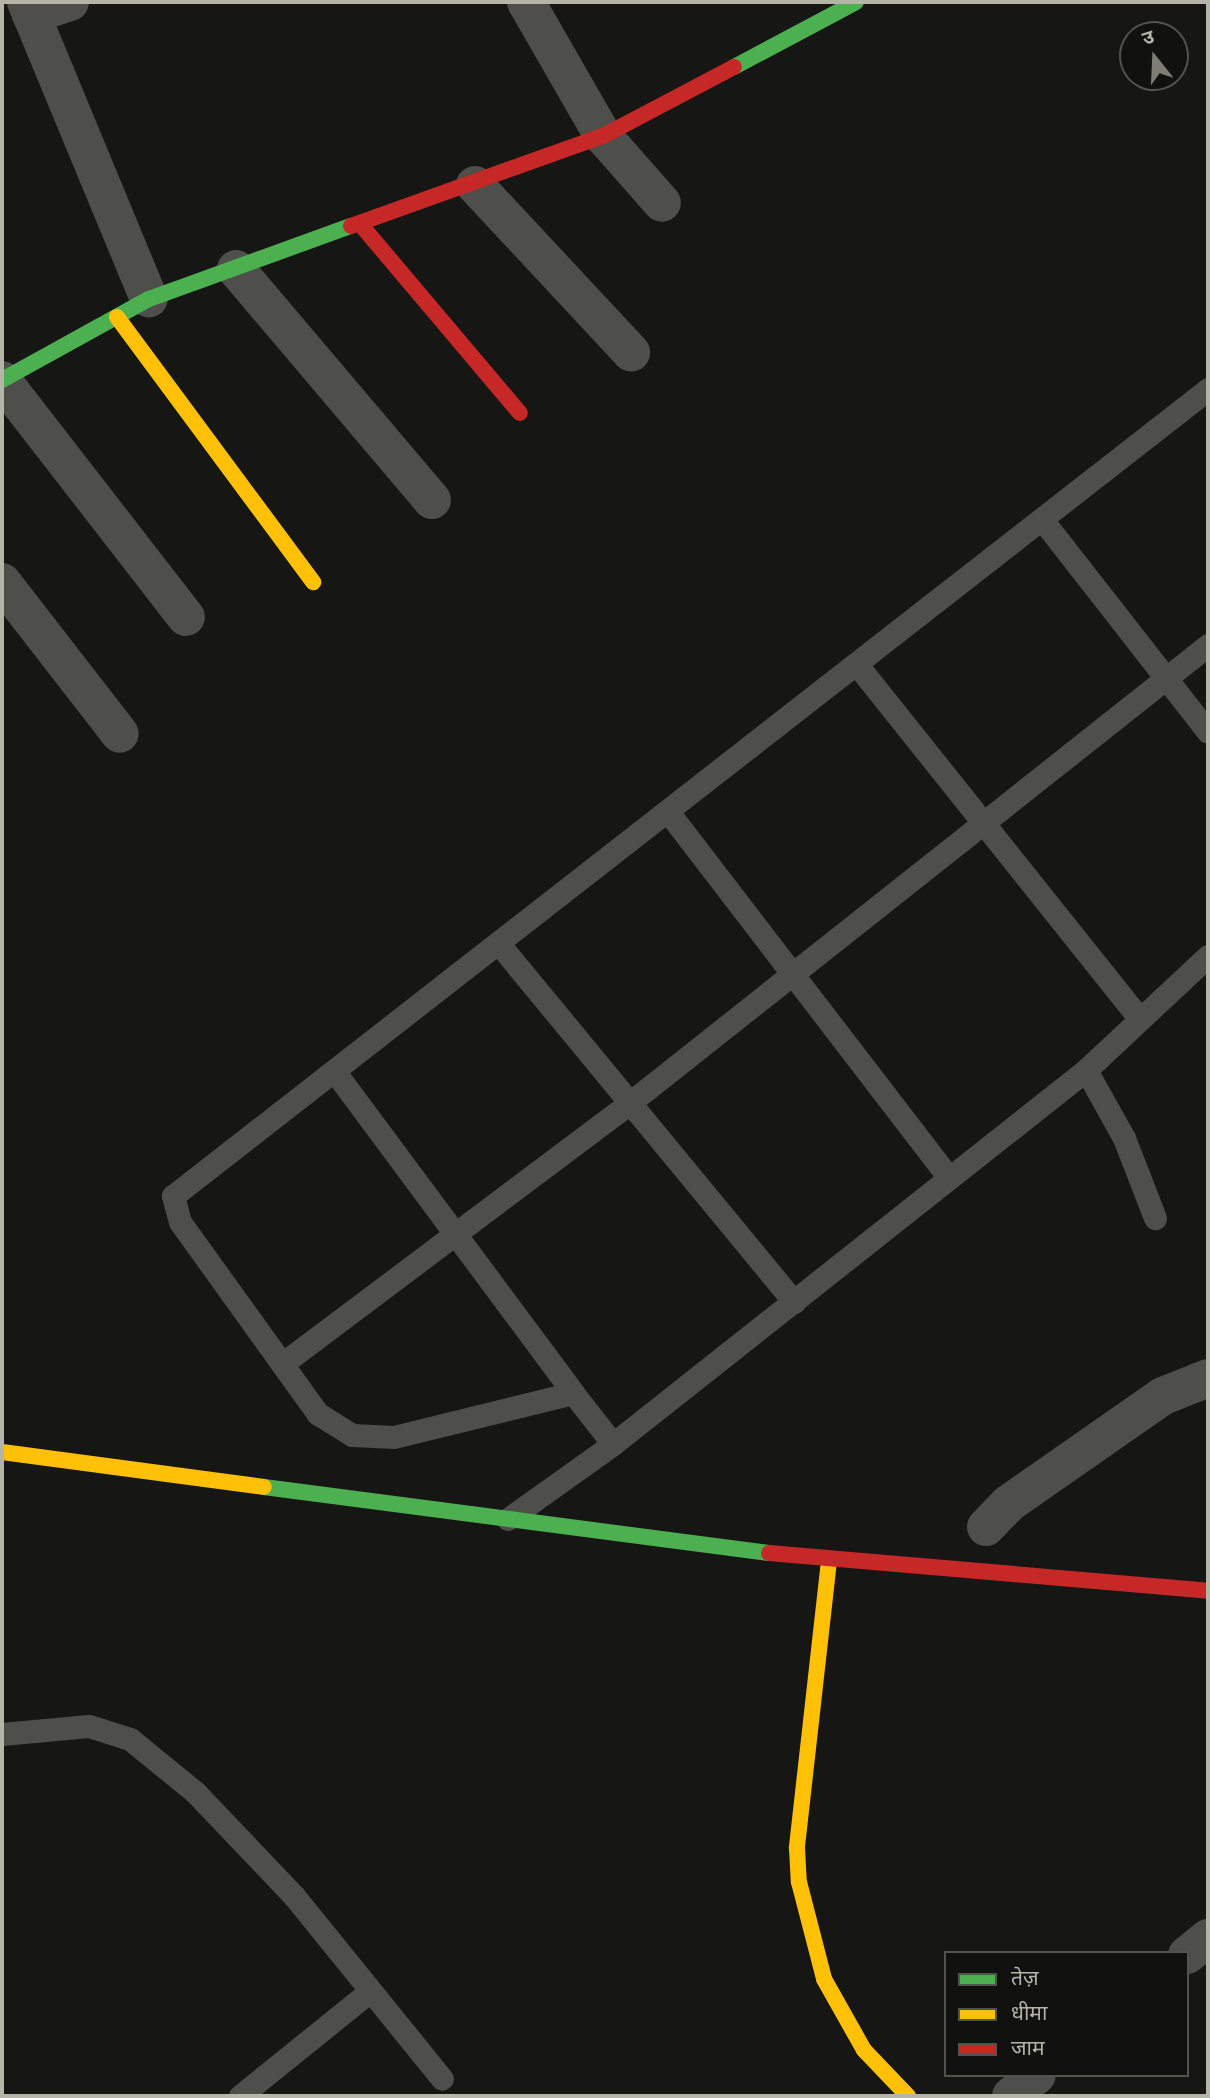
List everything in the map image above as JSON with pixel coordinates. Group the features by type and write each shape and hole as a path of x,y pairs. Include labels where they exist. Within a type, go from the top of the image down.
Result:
{"street":[{"path":"70,2 29,9 133,308 313,582"},
{"path":"526,2 603,136 662,203"},
{"path":"186,617 2,380 133,308 236,269 475,186 603,136 856,2"},
{"path":"475,186 632,352"},
{"path":"361,225 520,413"},
{"path":"236,269 432,500"},
{"path":"2,582 120,734"},
{"path":"986,1527 1007,1504 1163,1396 1208,1378"},
{"path":"2,1452 505,1521 830,1561 1208,1591"},
{"path":"830,1561 799,1882 824,1979 864,2050 908,2096"},
{"path":"1189,1953 1208,1938"},
{"path":"1011,2096 1035,2077"}],"lane":[{"path":"573,1393 394,1437 352,1435 318,1413 180,1222 173,1196 1044,522 1208,389"},
{"path":"1044,522 1208,732"},
{"path":"282,1364 627,1105 1164,675 1208,645"},
{"path":"858,666 1140,1019"},
{"path":"668,813 947,1175"},
{"path":"499,944 627,1105 794,1302"},
{"path":"505,1521 613,1444 794,1302 947,1175 1086,1070 1208,956"},
{"path":"1086,1070 1124,1138 1155,1219"},
{"path":"335,1072 613,1444"},
{"path":"2,1734 89,1726 130,1739 195,1792 294,1896 442,2079"},
{"path":"240,2096 370,1991"}],"traffic: fast":[{"path":"734,67 856,2"},
{"path":"2,380 149,299 351,226"},
{"path":"264,1487 769,1553"}],"traffic: slow":[{"path":"117,317 313,582"},
{"path":"2,1452 264,1487"},
{"path":"829,1561 797,1848 799,1882 824,1979 864,2050 908,2096"}],"traffic: jam":[{"path":"351,226 603,136 734,67"},
{"path":"361,225 520,413"},
{"path":"769,1553 1208,1591"}]}
